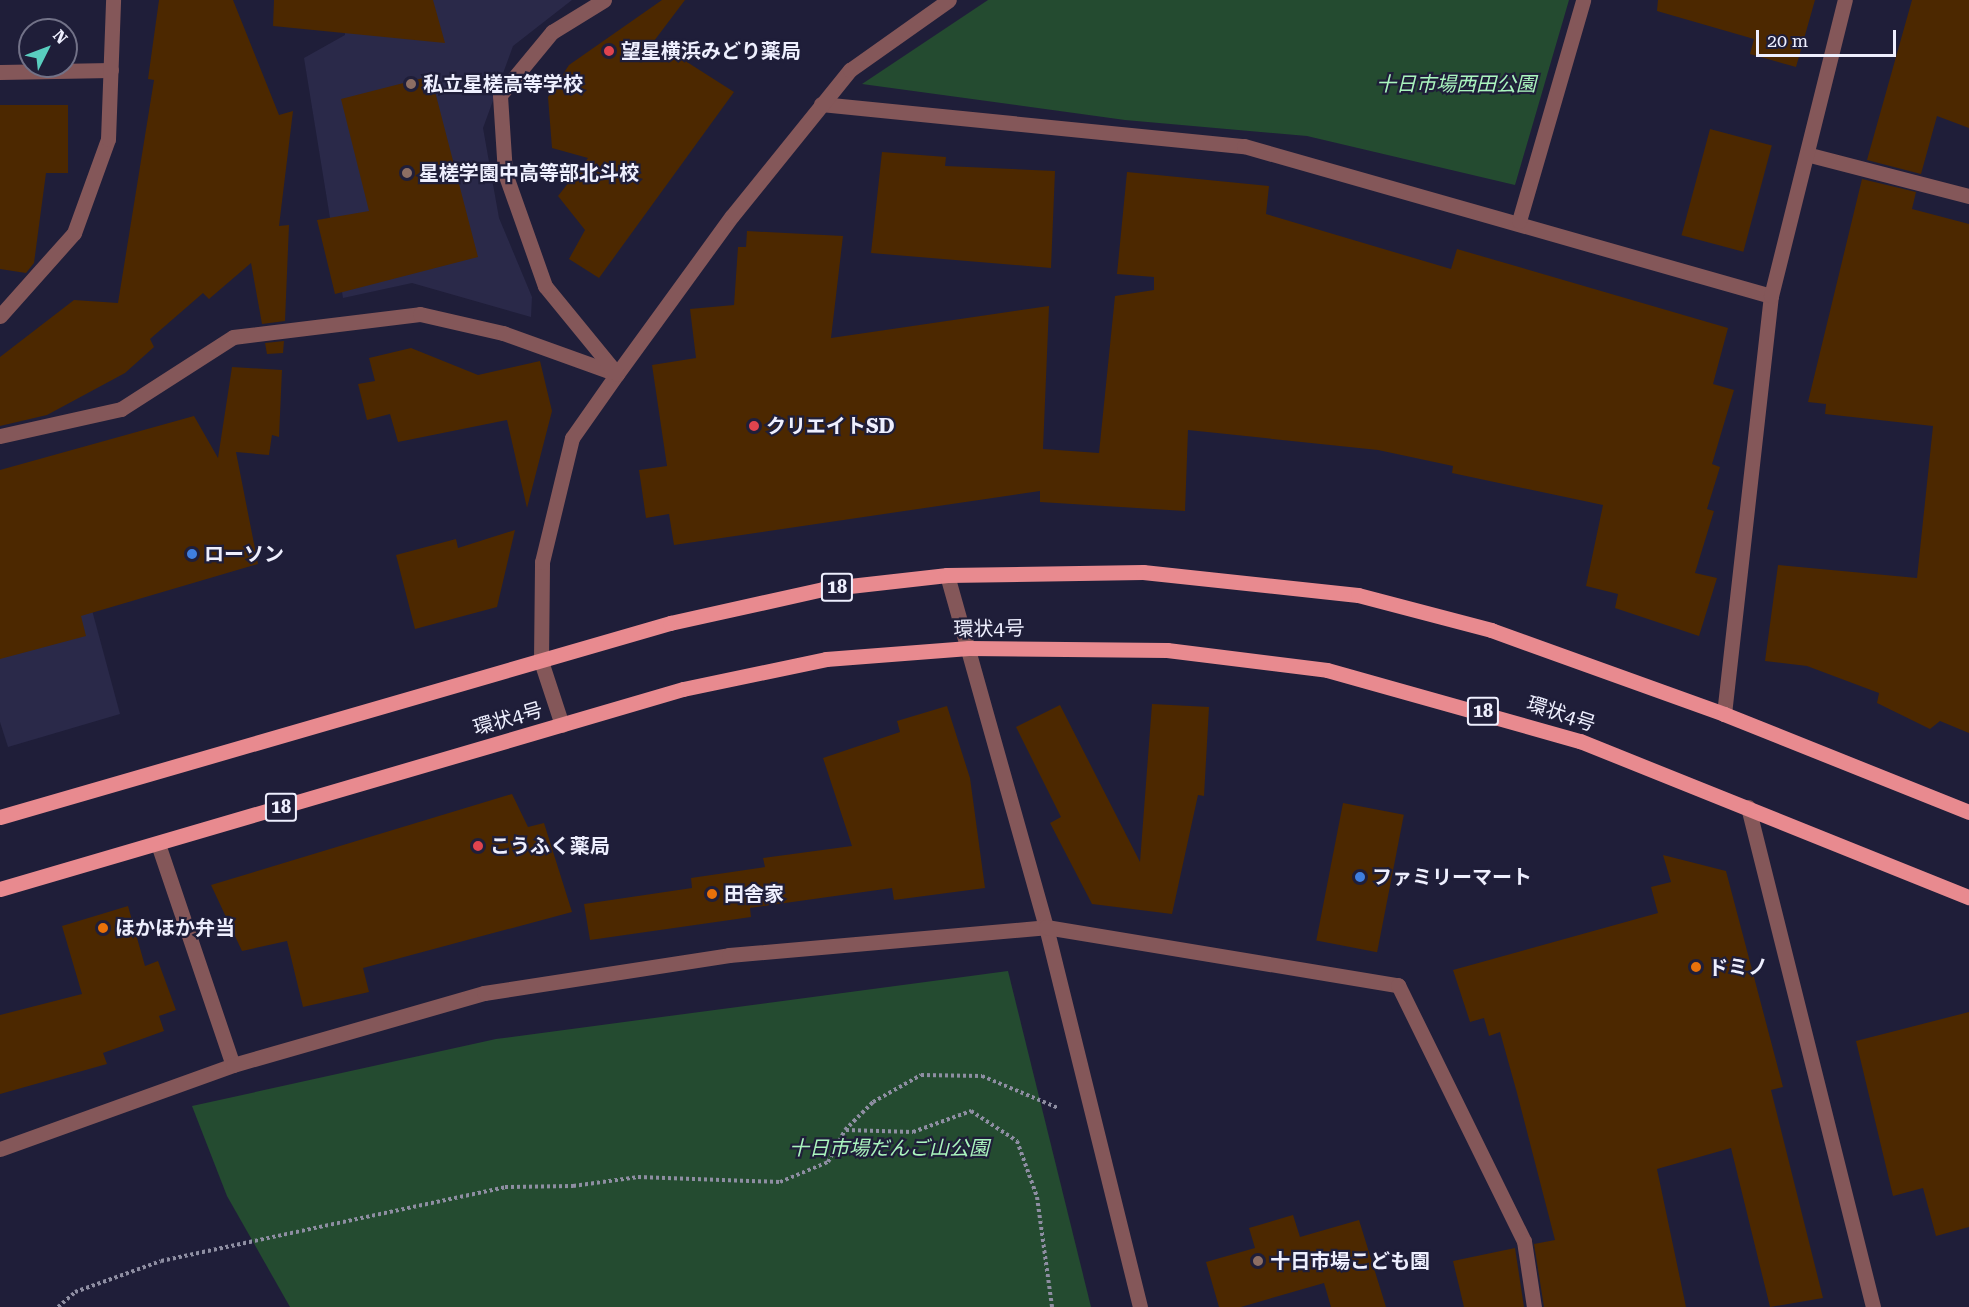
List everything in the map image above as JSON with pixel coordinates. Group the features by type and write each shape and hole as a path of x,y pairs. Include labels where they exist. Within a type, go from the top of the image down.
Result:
{"main road":[{"name":"18","path":"0,817 670,623 822,589 947,575 1143,572 1358,596 1491,630 1724,714 1969,812"},
{"name":"環状4号","path":"0,889 683,689 826,659 969,648 1167,650 1327,670 1580,741 1969,897"}],"street":[{"path":"0,316 74,233 108,139 113,0"},
{"path":"604,0 552,32 500,95 505,172 545,286 617,374"},
{"path":"562,724 541,661 542,562 572,438 617,374 821,104 850,70 949,0"},
{"path":"1519,220 1583,0"},
{"path":"1724,714 1771,296 1810,156 1845,0"},
{"path":"0,72 111,70"},
{"path":"821,104 1244,146 1519,220 1771,296"},
{"path":"1810,156 1969,196"},
{"path":"0,436 121,409 233,337 420,314 503,333 617,374"},
{"path":"947,575 1046,927 1140,1307"},
{"path":"1748,807 1873,1307"},
{"path":"158,844 233,1065"},
{"path":"0,1149 233,1065 484,993 729,955 1046,927 1398,985 1524,1241 1534,1307"}],"path":[{"path":"58,1307 75,1292 161,1260 505,1188 638,1177 780,1182 828,1162 845,1130 873,1102 921,1075 982,1076 1026,1098 1093,1119"},
{"path":"845,1130 913,1132 971,1111 1017,1141 1037,1197 1052,1307"}],"shaded area":[{"name":"星槎学園中高等部北斗校","path":"342,0 572,0 513,46 483,128 499,218 532,297 531,317 412,283 343,298 304,58 345,35"},
{"path":"75,547 120,714 8,747 0,722 0,570"}],"green space":[{"name":"十日市場西田公園","path":"988,0 1569,0 1515,185 1307,136 1125,120 862,84"},
{"name":"十日市場だんご山公園","path":"1008,971 1091,1307 290,1307 227,1196 192,1106 496,1039"}],"building":[{"path":"159,0 233,0 279,115 293,111 279,226 289,225 285,321 262,324 251,263 209,299 203,293 150,339 154,347 125,373 47,415 0,426 0,357 74,300 118,303 154,80 148,79"},
{"path":"274,0 433,0 445,43 273,26"},
{"path":"662,0 685,0 654,41 734,92 599,278 569,259 585,230 558,196 588,158 552,148 548,97 569,65"},
{"path":"1658,0 1815,0 1796,67 1750,54 1754,39 1657,11"},
{"path":"1912,0 1969,0 1969,128 1937,116 1921,174 1867,160"},
{"path":"431,76 478,257 335,294 317,220 369,211 341,99"},
{"path":"0,105 68,105 68,173 46,173 34,263 26,273 0,269"},
{"path":"1710,129 1772,146 1743,252 1682,235"},
{"path":"882,152 946,157 945,166 1055,171 1051,268 871,253"},
{"path":"1127,172 1269,186 1266,214 1451,269 1457,249 1728,328 1713,384 1734,390 1712,464 1720,467 1707,509 1714,511 1695,573 1717,578 1699,636 1615,608 1618,594 1586,586 1603,505 1452,473 1453,466 1378,450 1188,430 1185,511 1040,502 1040,491 674,545 669,514 646,518 639,470 667,466 652,365 696,358 690,309 734,305 738,247 746,247 747,231 843,236 831,338 1049,306 1043,449 1099,453 1115,296 1154,290 1154,277 1117,274"},
{"path":"1862,179 1916,192 1912,209 1969,224 1969,733 1940,721 1930,729 1877,703 1879,693 1807,666 1765,661 1778,565 1917,578 1933,426 1825,414 1826,404 1808,402"},
{"path":"284,341 283,353 267,354 265,343"},
{"path":"411,348 478,375 540,361 552,411 527,508 507,420 398,442 390,414 367,420 358,384 375,381 369,358"},
{"path":"232,367 282,370 279,437 272,435 269,455 236,452 258,564 81,616 86,636 0,659 0,470 194,416 218,458"},
{"path":"515,530 497,607 415,629 396,555 456,539 458,548"},
{"path":"1152,704 1209,707 1204,796 1198,795 1172,914 1092,904 1050,823 1061,817 1016,727 1060,705 1140,862"},
{"path":"947,706 970,778 985,888 894,900 892,888 750,908 751,917 590,940 584,904 692,888 691,878 765,867 763,858 852,846 823,758 900,732 897,721"},
{"path":"512,794 528,827 544,823 572,912 363,968 369,992 303,1007 287,941 242,951 211,885"},
{"name":"ファミリーマート","path":"1343,803 1404,815 1377,952 1316,940"},
{"path":"1663,855 1726,871 1783,1087 1771,1090 1823,1298 1770,1307 1731,1148 1657,1169 1686,1307 1544,1307 1534,1244 1555,1240 1517,1093 1500,1032 1489,1036 1484,1018 1470,1022 1453,970 1658,913 1651,887 1671,882"},
{"path":"128,906 145,966 158,961 176,1010 159,1016 164,1031 103,1053 107,1064 0,1094 0,1015 82,994 62,926"},
{"path":"1969,1012 1969,1227 1936,1236 1923,1188 1893,1196 1856,1041"},
{"path":"1293,1215 1300,1237 1359,1220 1386,1307 1331,1307 1324,1283 1241,1307 1219,1307 1206,1262 1255,1248 1249,1228"},
{"path":"1515,1248 1524,1307 1464,1307 1453,1261"}],"place":[{"name":"望星横浜みどり薬局","path":"609,51"},
{"name":"私立星槎高等学校","path":"411,84"},
{"name":"星槎学園中高等部北斗校","path":"407,173"},
{"name":"クリエイトSD","path":"754,426"},
{"name":"ローソン","path":"192,554"},
{"name":"こうふく薬局","path":"478,846"},
{"name":"ファミリーマート","path":"1360,877"},
{"name":"田舎家","path":"712,894"},
{"name":"ほかほか弁当","path":"103,928"},
{"name":"ドミノ","path":"1696,967"},
{"name":"十日市場こども園","path":"1258,1261"}]}
